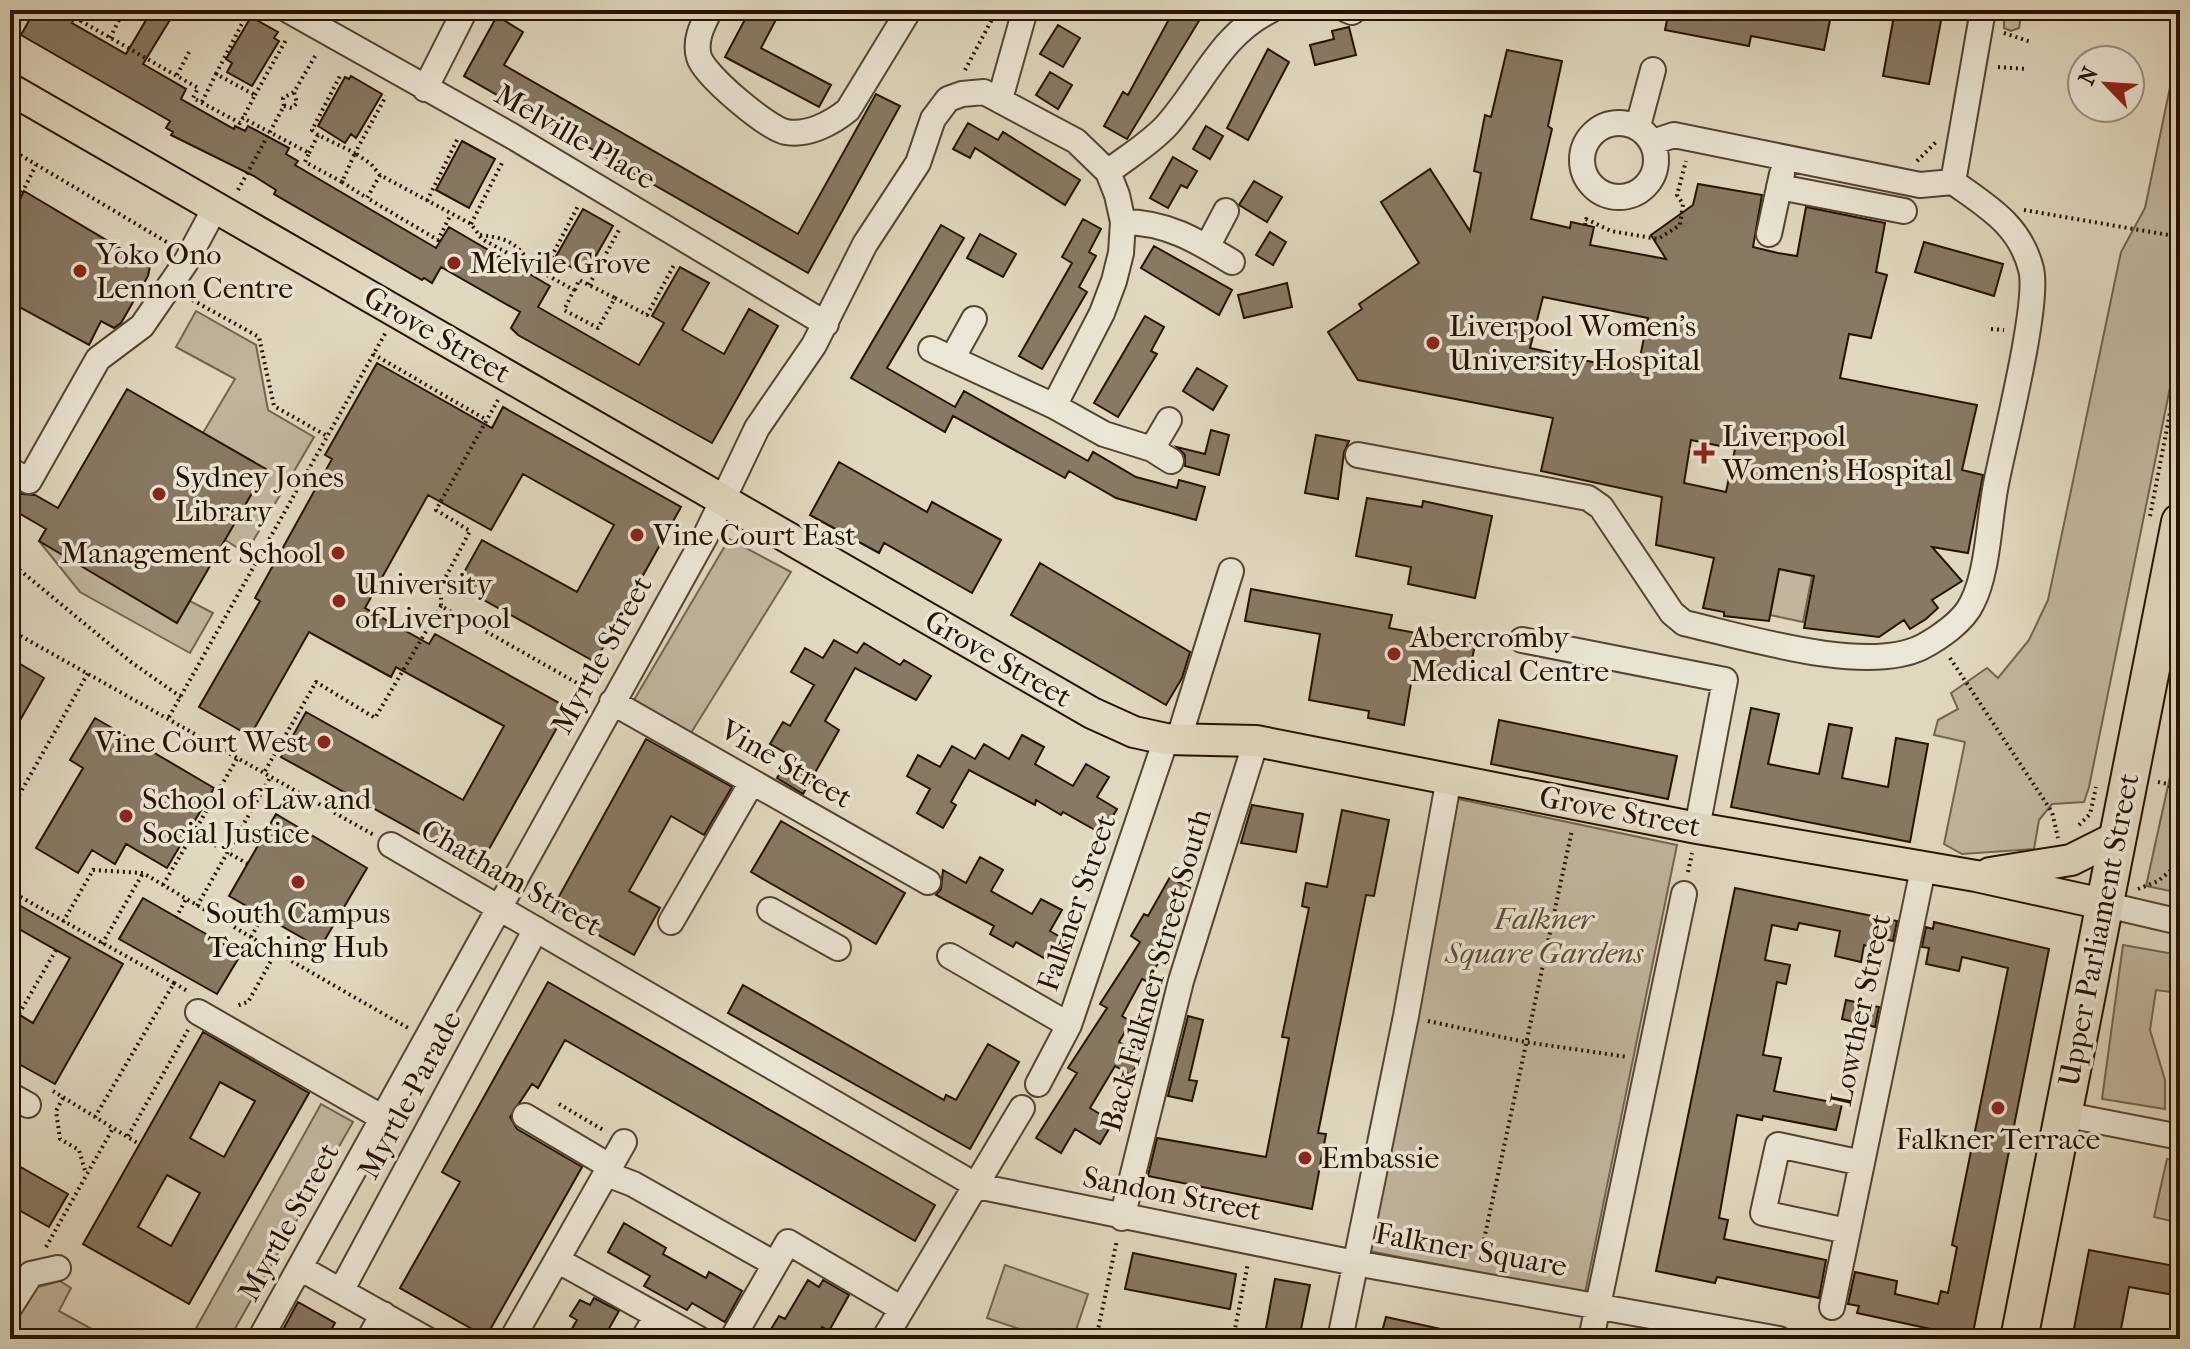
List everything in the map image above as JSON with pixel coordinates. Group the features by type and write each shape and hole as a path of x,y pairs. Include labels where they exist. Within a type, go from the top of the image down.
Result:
{"highway":[{"name":"Upper Parliament Street","path":"2019,1339 2117,837 2163,526"}],"main road":[{"name":"Grove Street","path":"10,89 226,200 397,313 1092,713 1134,732 1172,740 1256,741 1697,828 1976,876 2103,904"},
{"path":"1976,876 2071,860 2117,837"}],"street":[{"name":"Melville Place","path":"288,10 512,136 826,324"},
{"path":"425,89 465,10"},
{"path":"710,10 698,44 707,73 772,125 786,132 806,132 834,121 848,110 909,10"},
{"path":"1000,99 1025,10"},
{"path":"1108,172 1164,129 1230,37 1246,23 1271,10"},
{"path":"1953,182 1990,17"},
{"path":"1358,455 1588,498 1601,507 1672,613 1684,623 1855,658 1901,655 1937,637 1972,604 2027,324 2033,274 2024,245 2008,222 1953,182 1920,185 1674,135 1645,134 1653,70"},
{"path":"962,94 984,92 1076,141 1108,172 1123,222 1121,253 1102,313 1054,406"},
{"name":"Myrtle Street","path":"260,1339 501,909 723,501 757,428 826,324 865,244 918,163 933,119 948,99 962,94"},
{"path":"1769,234 1785,158"},
{"path":"1779,187 1904,211"},
{"path":"10,470 29,481 98,359 142,326 226,200"},
{"path":"1207,247 1226,211"},
{"path":"1123,222 1152,222 1232,262"},
{"path":"974,319 942,354 1054,406 1104,434 1162,455 1169,420"},
{"name":"Falkner Street","path":"1038,1084 1069,1025 1231,571"},
{"path":"1522,640 1725,680 1697,828"},
{"name":"Vine Street","path":"612,702 928,882"},
{"name":"Back Falkner Street South","path":"1122,1218 1181,981 1256,741"},
{"name":"Falkner Square","path":"1449,778 1406,1016 1355,1263 1598,1306 1684,894"},
{"path":"671,922 752,782"},
{"name":"Chatham Street","path":"391,845 977,1186"},
{"name":"Lowther Street","path":"1832,1307 1923,869"},
{"path":"2103,904 2180,922"},
{"path":"770,910 838,948"},
{"name":"Myrtle Parade","path":"341,1291 536,929"},
{"path":"950,956 1069,1025"},
{"path":"198,1012 383,1118"},
{"path":"884,1339 1022,1108"},
{"path":"2062,1114 2180,1137"},
{"path":"525,1116 609,1171 775,1264"},
{"path":"512,1339 624,1142"},
{"path":"1847,1231 1763,1213 1766,1199 1778,1145 1862,1163"},
{"name":"Sandon Street","path":"977,1186 1122,1218 1355,1263"},
{"path":"732,1339 788,1242 902,1309"},
{"path":"557,1260 699,1339"},
{"path":"1340,1339 1355,1263"},
{"path":"10,1307 21,1279 58,1268"},
{"path":"300,1268 426,1339"},
{"path":"1591,1339 1598,1306 1779,1339"},
{"path":"369,1339 383,1314"},
{"path":"643,1339 657,1316"}],"path":[{"path":"87,10 81,21 198,88 193,98 240,123 287,38"},
{"path":"962,94 958,82 997,10"},
{"path":"202,102 247,14"},
{"path":"110,38 121,16"},
{"path":"1990,17 2007,36 2031,42"},
{"path":"226,200 271,132 284,106 285,95 294,92 328,34"},
{"path":"177,75 189,52"},
{"path":"1989,73 2004,65 2027,69"},
{"path":"216,74 255,95"},
{"path":"341,74 312,130 355,153 380,175 471,224 479,235 574,290"},
{"path":"284,106 292,108 297,103 294,92"},
{"path":"342,182 386,96"},
{"path":"243,118 309,153"},
{"path":"1913,162 1922,158 1936,142 1938,131"},
{"path":"318,135 305,162 438,240 451,214"},
{"path":"427,201 458,138"},
{"path":"10,149 190,255"},
{"path":"1585,225 1586,219 1611,231 1658,239 1680,225 1683,204 1677,195 1683,164 1689,158"},
{"path":"471,224 502,163"},
{"path":"10,192 21,196 36,165"},
{"path":"367,198 380,175"},
{"path":"2014,204 2024,210 2180,237"},
{"path":"543,273 578,206"},
{"path":"2016,216 2024,210"},
{"path":"589,285 619,230"},
{"path":"479,235 507,238 519,246 532,267"},
{"path":"615,298 598,328 564,310 579,280 615,298 647,315 675,263"},
{"path":"170,287 259,337 274,406 327,436"},
{"path":"169,717 397,313"},
{"path":"1991,329 2005,330 2014,324"},
{"path":"373,354 486,420"},
{"path":"2163,526 2180,361"},
{"path":"264,772 316,682 375,718 441,606 441,586 470,531 436,510 511,377"},
{"path":"10,562 131,662 181,697"},
{"path":"10,590 21,570"},
{"path":"441,606 612,702"},
{"name":"Chatham Street","path":"10,630 391,845"},
{"path":"1937,637 2052,812 2060,845 2090,814 2096,786"},
{"path":"10,811 88,673"},
{"path":"163,885 238,757"},
{"path":"197,906 271,776"},
{"path":"1478,1270 1577,804"},
{"path":"1684,894 1697,828"},
{"path":"193,833 248,864"},
{"path":"2103,904 2158,881 2180,863"},
{"path":"63,922 93,870 143,873 428,1039"},
{"path":"102,944 143,873"},
{"path":"10,891 174,983 95,1117"},
{"path":"176,918 186,899"},
{"path":"251,937 263,916"},
{"path":"66,932 70,925"},
{"path":"19,1014 56,950"},
{"path":"223,1010 248,1002 276,952"},
{"path":"128,1136 198,1012"},
{"path":"1406,1016 1525,1042 1633,1057"},
{"path":"53,1091 139,1144"},
{"path":"63,1098 56,1111 60,1139 79,1150 86,1174"},
{"path":"559,1104 624,1142"},
{"path":"21,1279 113,1128"},
{"path":"1096,1339 1122,1218"},
{"path":"1233,1339 1249,1257"}],"green space":[{"path":"2004,10 2022,10 2019,28 2011,31 2004,28"},
{"path":"2180,39 2180,281 2176,358 2089,787 2084,802 2052,804 2039,820 2034,849 1962,854 1944,844 1965,742 1934,735 1938,720 1958,709 1951,693 1987,668 1998,678 2029,640 2048,600 2121,252 2145,208"},
{"path":"196,311 256,345 268,410 314,437 246,553 225,540 203,433 235,379 176,347"},
{"path":"729,539 791,572 691,733 634,700"},
{"path":"39,541 177,622 190,601 213,613 190,653 80,592"},
{"path":"1779,569 1812,576 1803,622 1770,615"},
{"path":"2180,749 2180,893 2146,886 2175,754"},
{"name":"Falkner Square Gardens","path":"1458,799 1677,845 1585,1293 1369,1251"},
{"path":"2123,945 2180,955 2180,993 2156,990 2150,1030 2165,1080 2165,1109 2102,1099"},
{"path":"321,1104 353,1122 229,1339 190,1339"},
{"path":"2167,1159 2180,1161 2180,1223 2154,1217"},
{"path":"1005,1265 1088,1294 1073,1339 1049,1339 987,1318"},
{"path":"60,1281 71,1288 59,1311 110,1339 10,1339 10,1327 31,1289"}],"building":[{"path":"35,10 79,10 72,23 126,54 152,10 176,10 143,64 186,89 181,99 234,129 235,126 245,131 248,126 289,148 286,154 298,161 295,165 436,248 449,227 550,286 538,307 639,365 664,323 652,316 680,267 709,283 682,330 724,354 749,309 778,326 712,443 518,335 511,328 520,312 441,267 432,283 424,278 422,280 274,194 276,190 254,176 171,135 173,132 166,128 170,121 21,35"},
{"path":"750,10 781,10 761,48 831,85 819,107 725,57"},
{"path":"1174,10 1191,10 1202,16 1127,139 1104,126 1123,92 1128,95"},
{"path":"1669,10 1832,10 1824,50 1751,36 1749,46 1665,30"},
{"path":"1895,10 1943,10 1929,84 1883,76"},
{"path":"497,16 523,32 504,65 798,234 876,94 900,106 808,273 464,76"},
{"path":"251,17 278,32 274,38 279,41 252,86 227,72 232,63 226,59"},
{"path":"1058,25 1080,38 1063,67 1040,54"},
{"path":"1349,27 1356,55 1315,65 1310,45 1334,39 1332,31"},
{"path":"1268,49 1289,62 1248,140 1227,128"},
{"name":"Liverpool Women's University Hospital","path":"1507,50 1562,61 1548,126 1552,129 1531,219 1570,228 1571,222 1594,227 1590,245 1666,259 1651,235 1693,205 1698,184 1762,195 1753,247 1778,253 1797,256 1806,207 1885,223 1876,272 1887,275 1871,338 1849,334 1840,378 1977,405 1962,470 1983,475 1968,553 1932,547 1962,581 1932,600 1938,608 1926,619 1910,629 1904,620 1879,637 1804,628 1814,576 1779,569 1769,621 1724,616 1724,612 1703,608 1714,558 1656,545 1662,497 1541,471 1553,418 1358,380 1328,332 1362,309 1359,304 1419,263 1381,202 1430,169 1470,231 1481,173 1474,171 1485,115 1491,117","holes":["1543,297 1648,318 1637,372 1530,348","1691,440 1735,449 1726,492 1684,483"]},
{"path":"1050,72 1072,85 1058,109 1036,95"},
{"path":"351,76 382,94 356,138 351,134 345,143 318,126 345,77 349,79"},
{"path":"968,123 998,140 1003,132 1080,180 1065,205 975,148 970,158 953,149"},
{"path":"1206,126 1223,136 1210,159 1193,149"},
{"path":"462,141 495,159 469,208 436,190"},
{"path":"1173,157 1197,171 1187,188 1181,185 1168,208 1150,198"},
{"path":"1254,181 1282,197 1267,222 1239,205"},
{"name":"Yoko Ono Lennon Centre","path":"24,191 150,266 148,276 121,323 114,328 101,321 89,345 10,302 10,196 19,201"},
{"path":"583,209 613,226 585,275 555,258"},
{"path":"1083,219 1101,229 1089,252 1096,256 1079,287 1087,292 1042,369 1019,356 1072,263 1062,257"},
{"path":"941,225 964,238 887,368 955,407 964,391 1088,461 1093,452 1136,477 1177,488 1179,480 1205,487 1196,520 1116,498 1069,471 1065,478 953,416 945,432 851,378"},
{"path":"1270,232 1286,242 1273,265 1256,255"},
{"path":"980,234 1016,254 1003,277 967,258"},
{"path":"1924,242 2003,264 1994,296 1915,272"},
{"path":"1154,246 1232,290 1219,315 1141,268"},
{"path":"1287,283 1292,307 1244,318 1238,295"},
{"path":"1145,316 1164,327 1151,351 1157,354 1118,417 1094,403"},
{"path":"377,363 492,428 503,407 681,507 595,662 457,585 482,540 577,592 614,525 523,474 491,530 428,495 365,608 429,644 435,634 568,708 479,867 281,757 306,712 463,800 504,726 396,667 391,677 309,632 250,736 199,707 260,601 255,598 332,459 325,455"},
{"path":"1197,368 1227,386 1213,410 1183,391"},
{"name":"Sydney Jones Library","path":"127,389 266,469 177,623 39,541 46,529 10,508 10,487 22,494 35,495 58,508"},
{"path":"1211,430 1229,435 1219,475 1185,466 1185,455 1177,447 1205,454"},
{"path":"1316,435 1349,441 1344,452 1338,499 1305,493"},
{"path":"839,462 927,512 932,502 1001,540 972,593 884,543 879,553 810,515"},
{"path":"1367,498 1422,507 1423,501 1492,516 1475,598 1408,584 1411,567 1356,556"},
{"path":"1040,563 1190,652 1182,678 1166,705 1011,615"},
{"name":"Abercromby Medical Centre","path":"1251,589 1392,615 1389,628 1475,644 1469,675 1414,665 1404,725 1368,718 1369,711 1309,700 1320,634 1245,621"},
{"path":"834,640 857,653 864,643 900,665 904,660 931,676 916,700 855,668 825,721 839,730 803,794 777,778 791,756 770,744 783,722 790,726 814,685 791,672 805,648 823,658"},
{"path":"10,658 44,678 10,738"},
{"path":"1751,708 1779,714 1768,764 1819,774 1829,724 1852,728 1842,778 1888,787 1896,738 1928,744 1910,842 1731,807"},
{"name":"School of Law and Social Justice","path":"95,718 214,788 167,868 126,844 115,864 92,850 78,873 36,848 83,768 70,760"},
{"path":"1499,720 1677,756 1668,799 1491,764"},
{"path":"1022,735 1044,747 1035,764 1073,786 1086,764 1109,777 1097,797 1117,809 1102,834 1036,800 1035,805 969,770 951,802 956,805 943,828 917,813 930,789 907,776 918,755 940,767 952,746 975,759 984,744 1009,759"},
{"path":"646,739 732,787 704,835 671,816 629,891 660,908 634,955 552,909"},
{"path":"1252,805 1303,814 1296,852 1241,843"},
{"path":"1342,810 1389,820 1374,896 1366,895 1318,1133 1326,1134 1312,1209 1148,1176 1157,1138 1266,1157 1289,1038 1282,1037 1309,908 1302,906 1306,883 1327,887"},
{"name":"South Campus Teaching Hub","path":"276,814 367,868 320,948 229,896"},
{"path":"781,821 905,893 876,944 751,872"},
{"path":"980,857 1003,870 991,891 1032,914 1041,899 1062,910 1050,931 1069,942 1056,965 1016,942 1013,947 990,934 994,926 936,895 941,889 943,870 966,883"},
{"path":"1170,877 1190,888 1155,950 1163,954 1148,982 1142,979 1122,1016 1131,1022 1119,1042 1142,1055 1131,1075 1115,1066 1090,1108 1113,1122 1100,1144 1075,1129 1061,1153 1036,1138 1077,1073 1068,1068 1107,1008 1100,1004 1140,942 1131,936 1144,914 1148,916"},
{"path":"1735,888 1897,921 1893,941 1877,937 1875,948 1864,945 1861,962 1835,956 1840,931 1799,923 1797,930 1772,925 1765,960 1790,965 1786,984 1777,982 1763,1055 1781,1058 1774,1091 1842,1104 1836,1130 1763,1116 1762,1120 1737,1115 1719,1218 1728,1220 1724,1239 1826,1260 1819,1298 1717,1277 1715,1283 1656,1271"},
{"path":"143,898 241,954 217,994 119,939"},
{"path":"10,900 123,964 55,1084 10,1059 10,1009 33,1023 70,958 10,924"},
{"name":"Falkner Terrace","path":"1934,922 2049,949 1972,1338 1857,1313 1859,1306 1848,1304 1855,1272 1897,1281 1895,1294 1938,1304 1941,1291 1948,1293 1957,1247 1952,1245 2008,968 1962,957 1959,971 1926,964 1929,948 1922,947 1926,927 1933,929"},
{"path":"548,982 935,1205 915,1241 565,1040 538,1088 532,1084 510,1117 517,1129 582,1167 486,1337 400,1288 460,1182 442,1172"},
{"path":"743,985 944,1100 946,1095 956,1100 988,1044 1019,1062 970,1149 728,1013"},
{"path":"1846,1000 1879,1007 1875,1027 1842,1019"},
{"path":"1188,1016 1203,1020 1189,1080 1197,1081 1192,1101 1168,1096"},
{"path":"203,1032 309,1093 189,1304 83,1244","holes":["220,1082 255,1101 224,1157 190,1138","167,1175 200,1193 171,1246 138,1227"]},
{"path":"10,1161 68,1194 49,1227 10,1205"},
{"path":"624,1223 666,1248 663,1254 706,1278 709,1272 742,1291 725,1322 692,1303 687,1310 644,1286 650,1276 608,1252"},
{"path":"2089,1250 2180,1267 2174,1295 2129,1287 2119,1339 2072,1339"},
{"path":"1133,1253 1236,1274 1230,1309 1125,1289"},
{"path":"1275,1279 1310,1285 1299,1339 1264,1339"},
{"path":"808,1280 819,1287 823,1280 849,1295 829,1331 822,1327 817,1339 765,1339 779,1316 785,1319"},
{"path":"594,1298 619,1311 603,1339 566,1339 577,1320 570,1316 580,1300 590,1305"},
{"path":"298,1302 335,1323 326,1339 278,1339"},
{"path":"1386,1317 1450,1331 1449,1339 1380,1339"}],"place":[{"name":"Melvile Grove","path":"454,263"},
{"name":"Yoko Ono Lennon Centre","path":"80,271"},
{"name":"Liverpool Women's University Hospital","path":"1433,343"},
{"name":"Liverpool Women's Hospital","path":"1704,453"},
{"name":"Sydney Jones Library","path":"159,494"},
{"name":"Vine Court East","path":"637,535"},
{"name":"Management School","path":"338,553"},
{"name":"University of Liverpool","path":"339,601"},
{"name":"Abercromby Medical Centre","path":"1394,654"},
{"name":"Vine Court West","path":"324,742"},
{"name":"School of Law and Social Justice","path":"126,816"},
{"name":"South Campus Teaching Hub","path":"298,882"},
{"name":"Falkner Terrace","path":"1998,1108"},
{"name":"Embassie","path":"1305,1158"}]}
